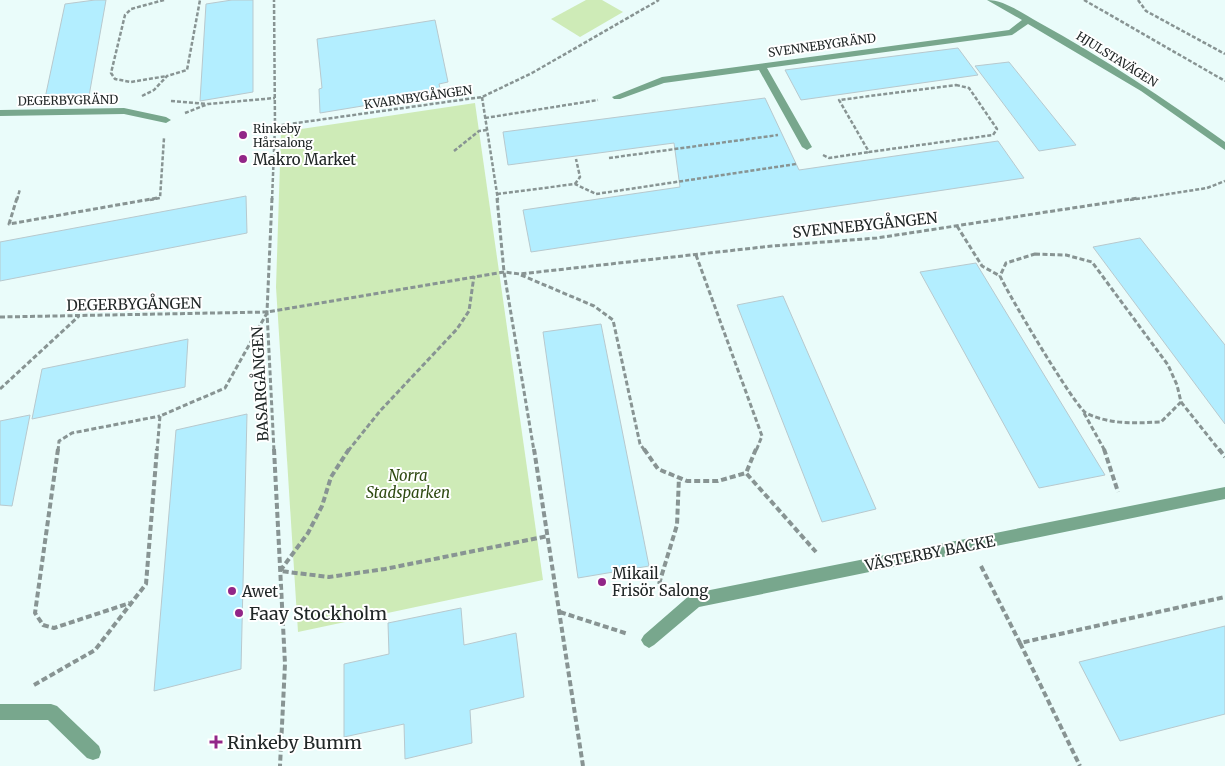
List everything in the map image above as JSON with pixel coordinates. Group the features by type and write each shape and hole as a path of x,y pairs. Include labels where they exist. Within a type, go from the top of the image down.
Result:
{"street":[{"name":"HJULSTAVÄGEN","path":"991,0 1144,89 1225,148"},
{"name":"SVENNEBYGRÄND","path":"617,97 662,80 1012,32 1028,20"},
{"path":"761,66 807,147"},
{"name":"DEGERBYGRÄND","path":"0,113 124,112 166,120"},
{"name":"VÄSTERBY BACKE","path":"649,640 695,600 1225,493"},
{"path":"0,712 51,712 94,752"}],"path":[{"path":"164,0 131,9 125,15 112,73 115,79 125,81 167,76 187,70 200,0"},
{"name":"BASARGÅNGEN","path":"274,0 276,126 268,312 285,664 280,766"},
{"name":"KVARNBYGÅNGEN","path":"276,126 482,97 532,73 660,0"},
{"path":"1084,0 1225,81"},
{"path":"1138,0 1146,11 1225,54"},
{"path":"154,90 167,76"},
{"path":"482,97 497,194 504,272 548,536 583,766"},
{"path":"486,118 617,97"},
{"path":"20,189 9,224 160,198 166,120 208,104 275,98"},
{"path":"454,151 479,131 487,130"},
{"path":"609,158 798,132"},
{"path":"575,184 580,177 576,159"},
{"name":"SVENNEBYGÅNGEN","path":"474,276 504,272 520,274 877,238 1207,188 1225,181"},
{"path":"957,226 982,266 1000,276 1012,301 1084,412 1102,442 1118,492"},
{"path":"1000,276 1006,263 1035,254 1066,255 1092,262 1168,365 1178,385 1181,402 1225,457"},
{"path":"696,255 762,436 746,473"},
{"path":"520,274 594,306 613,320 640,444 658,469 687,481 718,481 746,473"},
{"path":"474,276 469,311 457,329 380,411 352,445 330,477 322,506 308,533 280,571 329,577 385,569 548,536"},
{"name":"DEGERBYGÅNGEN","path":"0,317 268,312 474,276"},
{"path":"130,603 54,628 43,625 35,613 58,441 72,433 160,416 225,388 268,312"},
{"path":"0,389 79,316"},
{"path":"1084,412 1122,424 1161,422 1181,402"},
{"path":"34,685 95,650 146,584 160,416"},
{"path":"746,473 817,552"},
{"path":"659,584 677,525 679,477"},
{"path":"970,545 1080,766"},
{"path":"1020,644 1225,597"},
{"path":"560,612 649,640"}],"green space":[{"path":"586,0 602,0 623,12 580,37 551,19"},
{"name":"Norra Stadsparken","path":"475,103 543,580 298,632 276,287 281,132"}],"building":[{"path":"106,0 89,96 44,103 65,4"},
{"path":"232,0 253,0 253,92 200,101 206,4"},
{"path":"435,20 448,82 439,84 441,93 320,113 319,89 322,88 317,39"},
{"path":"958,48 978,75 801,100 785,70"},
{"path":"1009,62 1076,145 1039,151 975,66"},
{"path":"765,98 799,170 998,141 1024,178 531,252 523,210 680,187 674,143 508,165 503,132"},
{"path":"246,196 247,233 0,281 0,242"},
{"path":"1140,238 1225,345 1225,424 1093,247"},
{"path":"976,263 1105,475 1039,488 920,272"},
{"path":"783,296 876,509 822,522 737,305"},
{"path":"601,324 649,566 578,578 543,332"},
{"path":"188,339 185,387 32,419 42,369"},
{"path":"247,414 241,669 154,691 176,430"},
{"path":"30,415 12,506 0,505 0,421"},
{"path":"461,608 464,645 516,633 524,697 470,710 472,743 405,759 404,724 344,737 344,664 389,654 388,623"},
{"path":"1225,626 1225,714 1120,741 1079,662"}],"place":[{"name":"Rinkeby Hårsalong","path":"243,135"},
{"name":"Makro Market","path":"243,159"},
{"name":"Mikail Frisör Salong","path":"602,582"},
{"name":"Awet","path":"232,591"},
{"name":"Faay Stockholm","path":"239,613"},
{"name":"Rinkeby Bumm","path":"216,742"}]}
